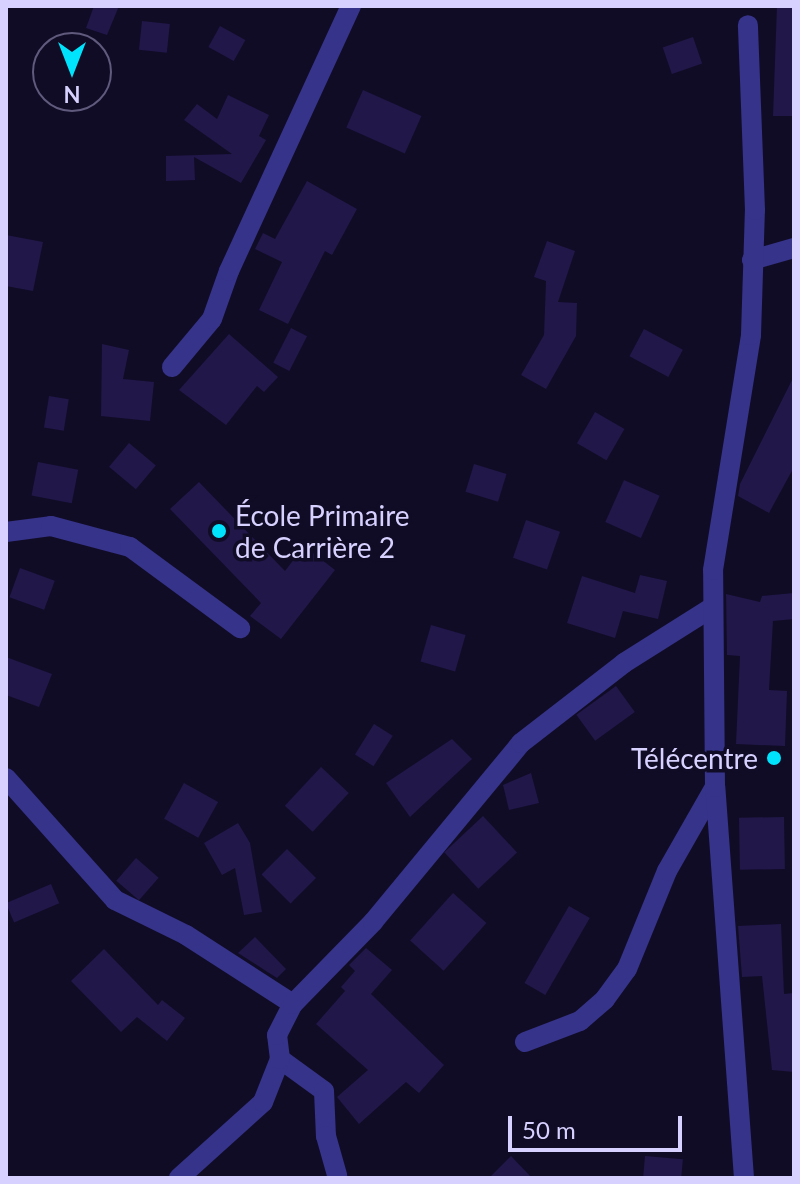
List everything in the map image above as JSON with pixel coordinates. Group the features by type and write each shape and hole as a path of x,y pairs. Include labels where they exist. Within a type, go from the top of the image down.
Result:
{"street":[{"path":"172,367 212,319 351,6"},
{"path":"744,1178 715,787 713,570 751,335 748,25"},
{"path":"752,260 794,248"},
{"path":"6,532 51,526 130,547 240,628"},
{"path":"179,1178 263,1102 280,1059 277,1035 293,1004 373,922 521,743 624,663 713,607"},
{"path":"6,778 115,900 186,935 293,1004"},
{"path":"525,1042 580,1021 613,989 627,969 667,871 715,787"},
{"path":"280,1059 324,1091 326,1136 337,1175"}],"building":[{"path":"94,6 119,6 108,32 86,28"},
{"path":"777,6 794,6 794,116 773,116"},
{"path":"142,21 170,24 167,53 139,50"},
{"path":"220,26 245,40 234,61 208,47"},
{"path":"693,37 702,63 672,74 663,47"},
{"path":"363,90 421,116 405,153 346,127"},
{"path":"228,95 269,115 259,136 266,140 241,183 194,157 195,180 166,181 166,156 232,154 184,120 197,104 217,119"},
{"path":"307,181 357,209 332,255 325,251 288,324 259,310 282,262 255,249 263,233 275,239"},
{"path":"6,235 43,242 33,291 6,286"},
{"path":"547,241 575,251 558,302 577,303 576,336 546,389 521,375 544,335 546,281 534,277"},
{"path":"291,328 307,336 289,371 273,363"},
{"path":"644,329 683,350 668,377 629,356"},
{"path":"229,334 278,377 264,392 257,386 226,425 179,390"},
{"path":"102,344 129,350 123,379 154,382 150,421 101,416"},
{"path":"794,376 794,467 769,513 738,496 740,484"},
{"path":"49,396 69,399 64,431 44,428"},
{"path":"595,412 624,429 606,460 577,443"},
{"path":"129,443 156,465 136,489 109,467"},
{"path":"38,462 78,470 72,503 32,495"},
{"path":"474,464 507,474 498,502 466,492"},
{"path":"624,480 660,496 641,538 605,522"},
{"path":"199,482 285,571 304,546 335,570 281,639 250,616 261,603 170,509"},
{"path":"526,520 560,532 547,570 513,558"},
{"path":"20,568 55,581 44,610 9,597"},
{"path":"640,575 667,581 658,619 623,611 615,638 567,623 582,576 635,593"},
{"path":"794,593 794,619 773,621 769,690 787,691 785,746 736,744 740,656 727,655 726,594 760,602 762,596"},
{"path":"431,625 466,635 455,671 421,662"},
{"path":"6,657 52,674 39,707 6,695"},
{"path":"616,686 635,712 595,741 576,715"},
{"path":"374,724 393,736 374,766 355,755"},
{"path":"452,739 472,759 410,817 386,783"},
{"path":"321,767 349,793 313,832 285,806"},
{"path":"531,773 539,803 509,810 503,785"},
{"path":"184,783 218,802 198,838 164,819"},
{"path":"483,816 517,853 478,889 444,852"},
{"path":"784,817 785,869 740,870 739,818"},
{"path":"238,823 250,843 262,912 244,915 235,868 222,875 204,843"},
{"path":"287,849 316,878 291,903 262,874"},
{"path":"136,858 159,878 139,900 116,881"},
{"path":"51,884 59,903 14,922 6,903"},
{"path":"453,893 486,923 444,971 410,941"},
{"path":"569,906 590,918 545,995 524,983"},
{"path":"781,924 784,994 794,993 794,1072 772,1070 762,976 742,977 738,926"},
{"path":"255,937 286,969 277,978 238,953"},
{"path":"366,948 392,970 371,994 444,1065 419,1093 406,1082 359,1124 337,1097 368,1070 316,1024 345,991 341,987 355,971 349,965"},
{"path":"104,949 158,1005 162,1000 185,1018 167,1041 137,1017 121,1032 71,981"},
{"path":"511,1156 532,1178 489,1178"},
{"path":"645,1156 683,1159 681,1178 643,1178"}],"place":[{"name":"École Primaire de Carrière 2","path":"219,531"},
{"name":"Télécentre","path":"774,758"}]}
